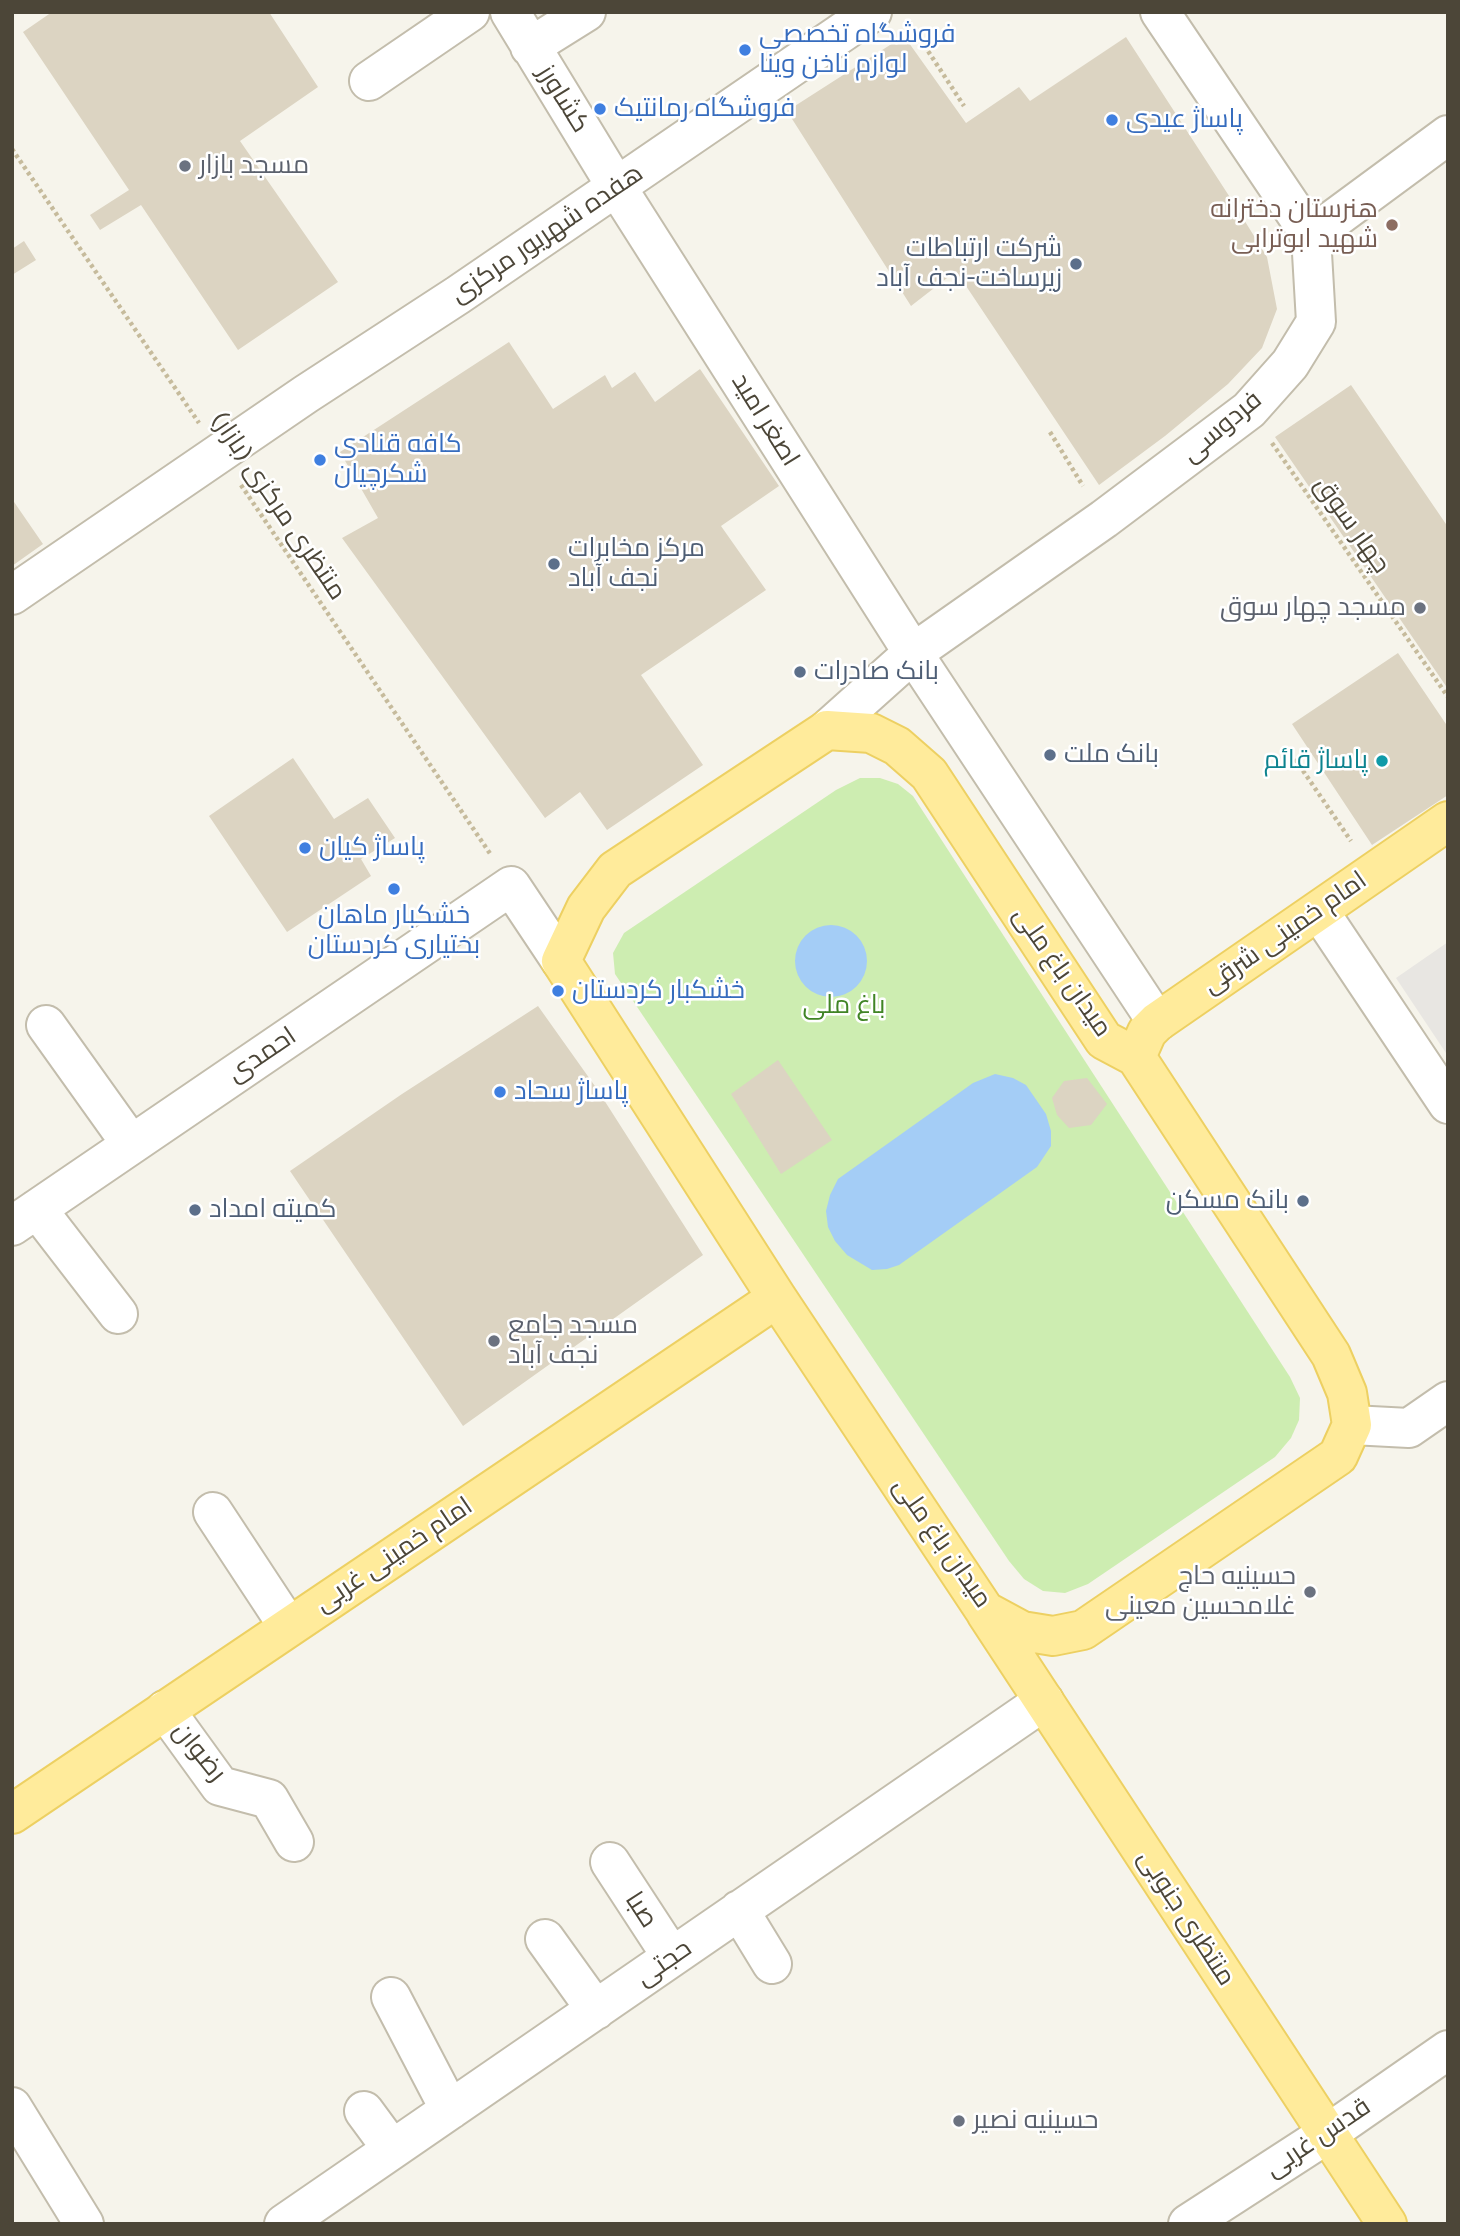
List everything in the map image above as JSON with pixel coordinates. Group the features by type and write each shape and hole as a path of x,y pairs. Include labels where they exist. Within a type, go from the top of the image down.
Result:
{"main road":[{"path":"561,961 586,908 615,870 827,730"},
{"name":"میدان باغ ملی","path":"561,961 776,1298 985,1611 1022,1631 1053,1636 1083,1630 1338,1456 1352,1425 1347,1393 1331,1355 1136,1057 1104,1040 929,774 897,746 872,733 827,730"},
{"name":"امام خمینی شرقی","path":"1136,1057 1147,1032 1157,1022 1448,821"},
{"name":"امام خمینی غربی","path":"12,1814 776,1298"},
{"name":"منتظری جنوبی","path":"985,1611 1387,2224"}],"street":[{"path":"369,81 470,12"},
{"name":"کشاورز","path":"510,12 616,186"},
{"path":"530,47 586,12"},
{"name":"هفده شهریور مرکزی","path":"12,595 872,12"},
{"path":"1160,12 1311,236 1448,135"},
{"name":"اصغر امید","path":"616,186 914,653 1157,1022"},
{"name":"فردوسی","path":"827,730 914,653 1104,519 1249,410 1290,364 1316,322 1311,236"},
{"path":"511,886 561,961"},
{"name":"احمدی","path":"25,1217 511,886"},
{"path":"1319,911 1448,1104"},
{"path":"46,1025 131,1144"},
{"path":"25,1217 118,1314"},
{"path":"1352,1425 1409,1428 1448,1401"},
{"path":"213,1512 288,1626"},
{"name":"حجتی","path":"284,2224 1044,1701"},
{"name":"رضوان","path":"165,1710 220,1786 270,1798 294,1842"},
{"name":"صبا","path":"610,1862 672,1957"},
{"path":"739,1910 772,1964"},
{"path":"545,1939 596,2010"},
{"path":"391,1997 450,2110"},
{"name":"قدس غربی","path":"1188,2224 1327,2134 1448,2050"},
{"path":"12,2107 84,2224"},
{"path":"363,2111 392,2149"}],"path":[{"path":"903,12 964,106"},
{"name":"منتظری مرکزی (بازار)","path":"12,149 511,886"},
{"name":"چهار سوق","path":"1249,410 1448,697"},
{"path":"1049,432 1104,519"},
{"path":"1295,759 1373,873"}],"green space":[{"name":"باغ ملی","path":"860,778 880,778 898,784 913,796 1290,1377 1300,1398 1299,1420 1291,1438 1275,1457 1088,1584 1065,1593 1043,1591 1024,1579 1009,1561 615,974 613,953 624,933 836,790"}],"shaded area":[{"path":"1448,942 1448,1056 1396,978"}],"water":[{"path":"831,925 851,931 861,941 867,961 861,981 851,991 831,997 811,991 801,981 795,961 801,941 811,931"},
{"path":"995,1074 1013,1078 1026,1085 1046,1114 1051,1131 1051,1146 1037,1167 899,1265 872,1270 847,1255 828,1227 826,1211 838,1179 973,1083"}],"building":[{"name":"مسجد بازار","path":"52,12 269,12 318,87 240,141 338,282 238,350 141,205 100,230 90,215 129,190 23,32"},
{"name":"شرکت ارتباطات زیرساخت-نجف آباد","path":"904,36 966,123 1019,87 1030,101 1126,37 1267,257 1277,309 1262,348 1228,384 1165,436 1099,485 956,271 911,306 787,111"},
{"path":"24,241 36,260 12,275 12,249"},
{"name":"مرکز مخابرات نجف آباد","path":"509,342 553,409 605,375 612,388 635,372 655,402 700,369 779,486 721,526 766,590 641,675 703,765 607,830 580,792 545,818 342,538 378,518 340,452"},
{"name":"مسجد چهار سوق","path":"1351,385 1448,527 1448,689 1275,437"},
{"path":"12,499 43,544 12,566"},
{"name":"پاساژ قائم","path":"1398,653 1448,727 1448,795 1372,845 1292,724"},
{"name":"پاساژ کیان","path":"293,758 334,819 368,798 395,838 361,859 371,876 287,932 209,816"},
{"name":"مسجد جامع نجف آباد","path":"538,1006 597,1089 703,1255 463,1426 290,1171"},
{"path":"778,1060 832,1140 781,1174 731,1094"},
{"path":"1087,1078 1107,1104 1091,1125 1069,1128 1057,1115 1052,1098 1064,1081"}],"place":[{"name":"فروشگاه تخصصی لوازم ناخن وینا","path":"745,50"},
{"name":"فروشگاه رمانتیک","path":"600,109"},
{"name":"پاساژ عیدی","path":"1112,120"},
{"name":"مسجد بازار","path":"185,166"},
{"name":"هنرستان دخترانه شهید ابوترابی","path":"1392,225"},
{"name":"شرکت ارتباطات زیرساخت-نجف آباد","path":"1076,264"},
{"name":"کافه قنادی شکرچیان","path":"320,460"},
{"name":"مرکز مخابرات نجف آباد","path":"554,564"},
{"name":"مسجد چهار سوق","path":"1420,608"},
{"name":"بانک صادرات","path":"800,672"},
{"name":"بانک ملت","path":"1050,755"},
{"name":"پاساژ قائم","path":"1382,761"},
{"name":"پاساژ کیان","path":"305,848"},
{"name":"خشکبار ماهان بختیاری کردستان","path":"394,889"},
{"name":"خشکبار کردستان","path":"558,991"},
{"name":"پاساژ سحاد","path":"500,1092"},
{"name":"بانک مسکن","path":"1303,1201"},
{"name":"کمیته امداد","path":"195,1210"},
{"name":"مسجد جامع نجف آباد","path":"494,1341"},
{"name":"حسینیه حاج غلامحسین معینی","path":"1310,1592"},
{"name":"حسینیه نصیر","path":"959,2121"}]}
